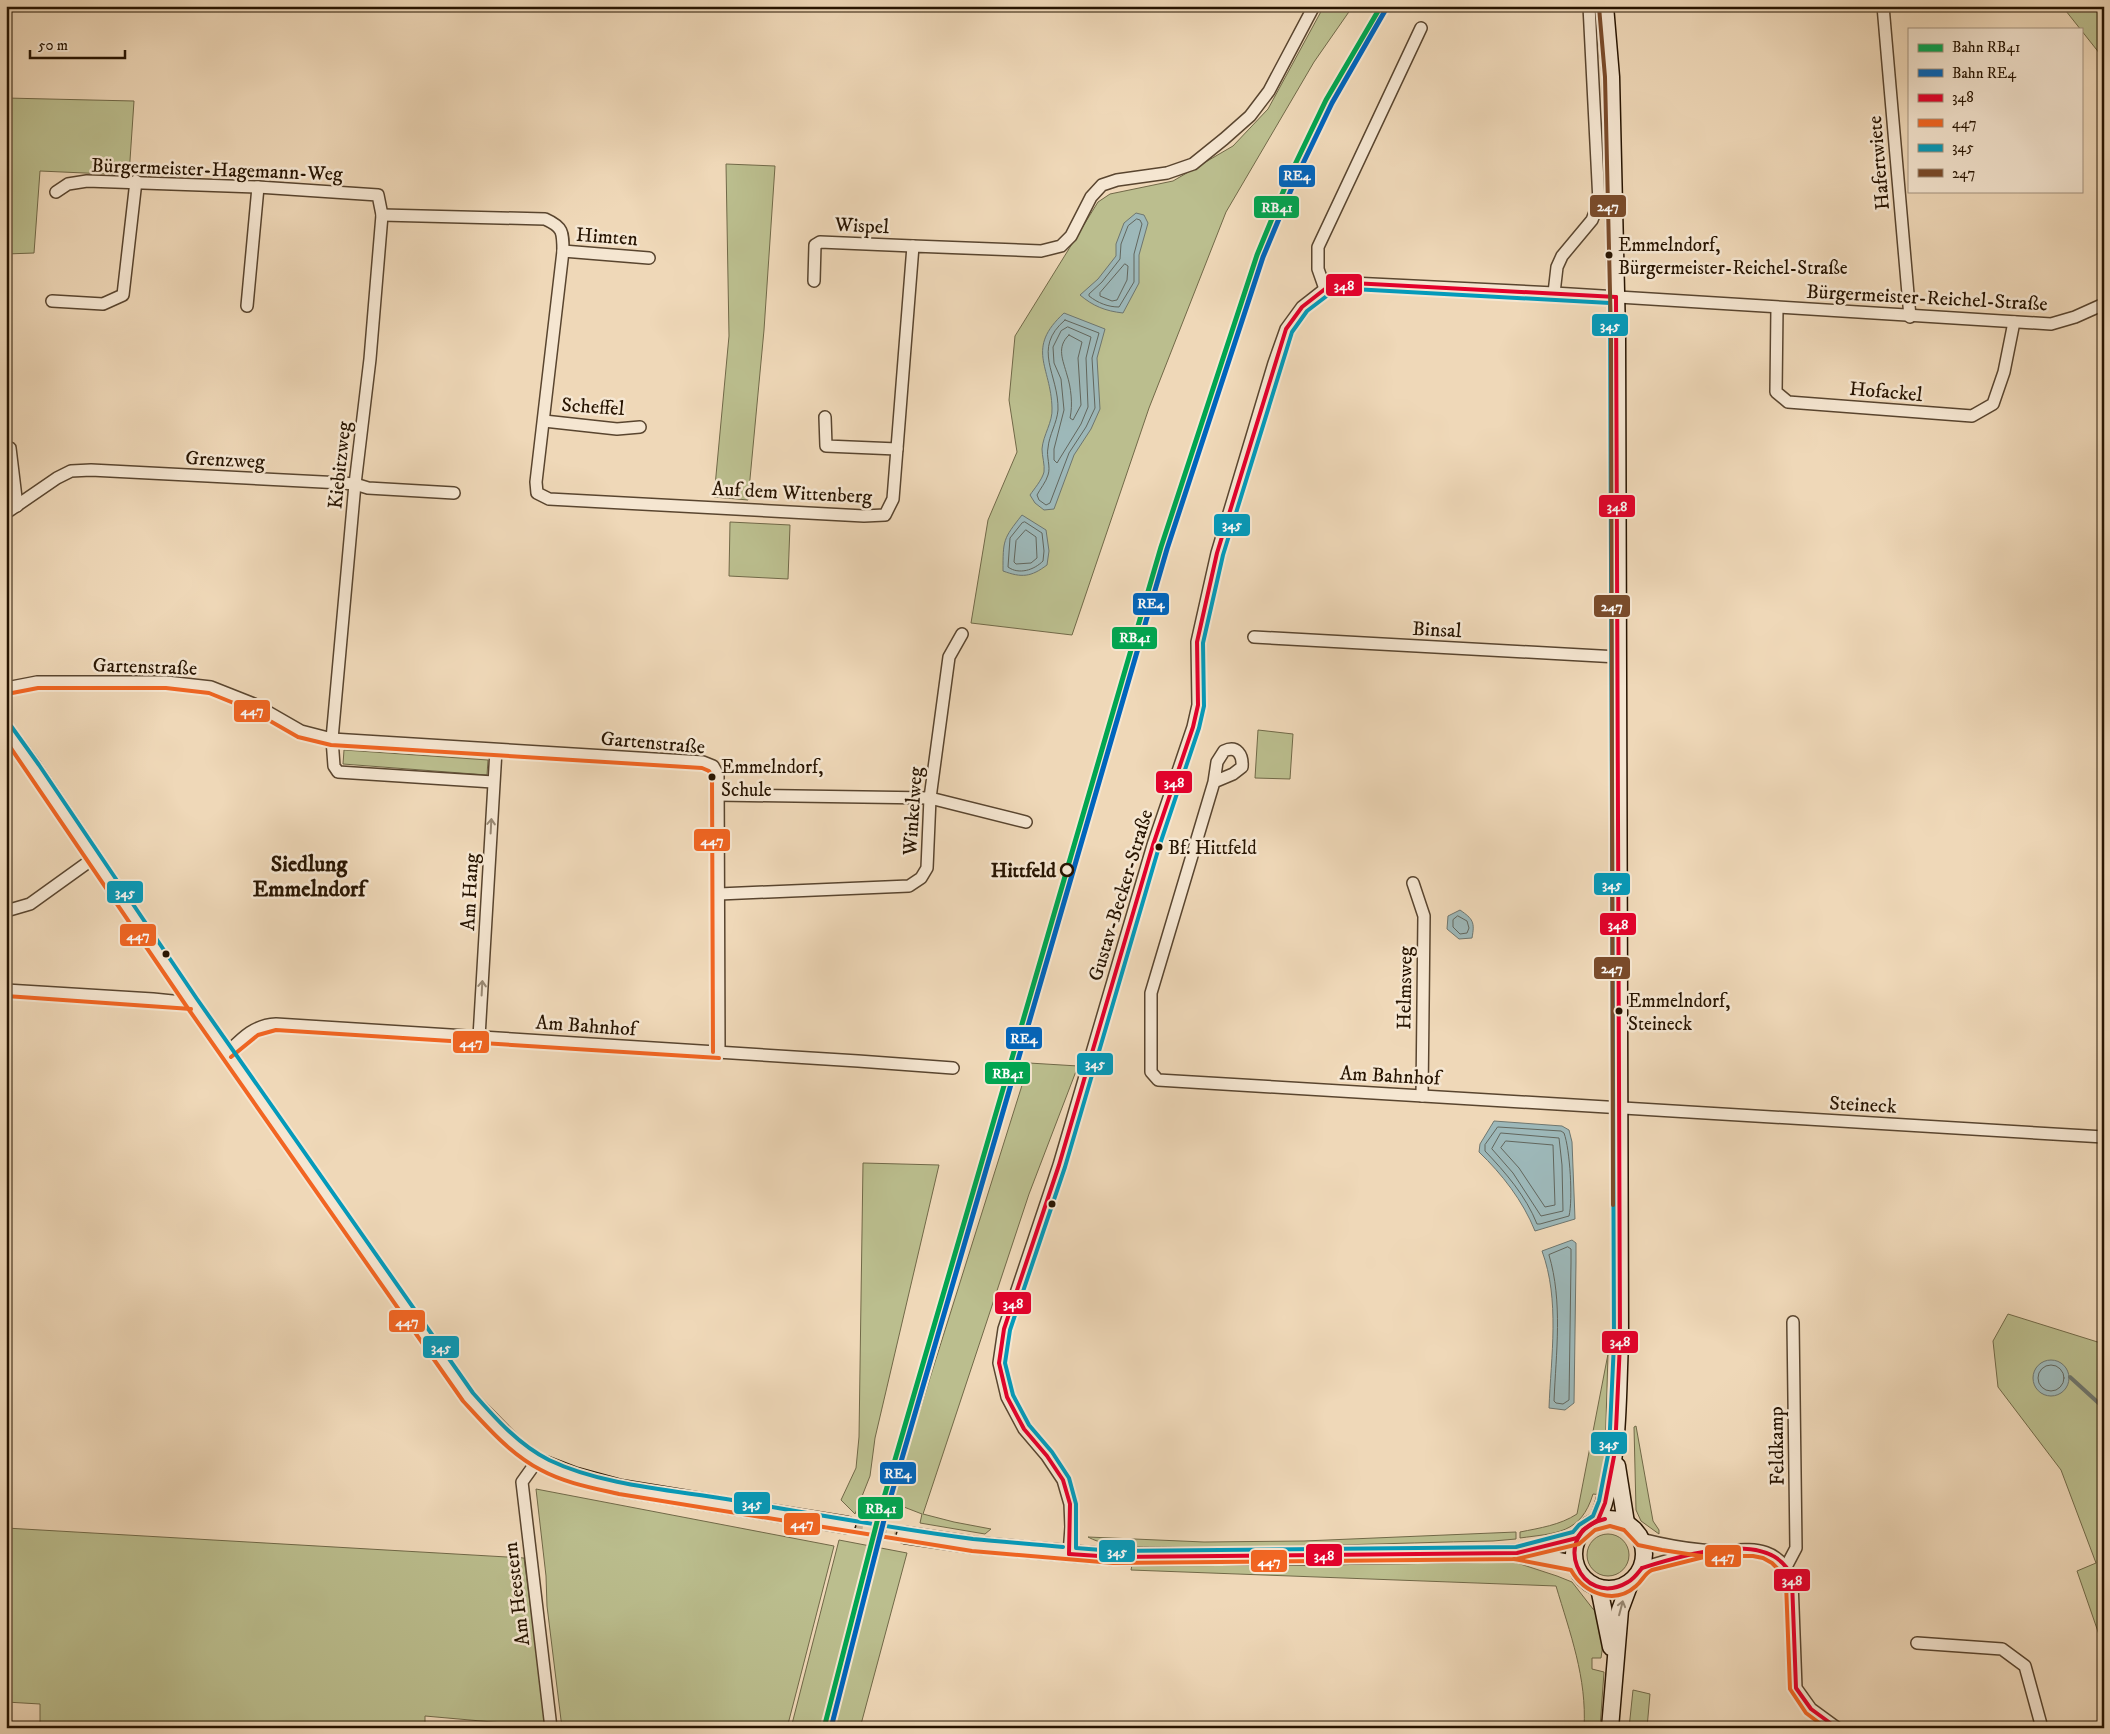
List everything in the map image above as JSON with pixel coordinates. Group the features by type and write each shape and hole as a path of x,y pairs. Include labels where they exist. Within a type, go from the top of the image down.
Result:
{"main road":[{"path":"1598,1520 1605,1503 1615,1451 1620,1343 1616,298 1611,77 1605,6"},
{"path":"6,730 34,768 192,1003 468,1397 513,1443 538,1461 576,1476 620,1488 847,1525"},
{"path":"1615,1451 1626,1524"},
{"path":"1598,1520 1618,1520 1626,1524 1638,1533 1641,1539 1644,1549 1642,1568 1630,1582 1620,1588 1609,1590 1598,1588 1588,1583 1580,1574 1575,1564 1573,1555 1577,1538 1583,1530 1598,1520"},
{"path":"905,1535 973,1545 1114,1557 1517,1553 1575,1564"},
{"path":"1517,1553 1577,1538"},
{"path":"1610,1728 1620,1610 1630,1582"},
{"path":"1598,1588 1604,1610 1614,1670"}],"street":[{"path":"913,246 1041,251 1061,246 1071,236 1091,197 1102,185 1117,180 1167,173 1193,164 1250,116 1269,91 1314,6"},
{"path":"1554,293 1557,267 1562,256 1592,220 1599,202 1589,6"},
{"name":"Hafertwiete","path":"1883,6 1910,317"},
{"path":"1325,289 1318,269 1318,247 1421,28"},
{"name":"Bürgermeister-Hagemann-Weg","path":"56,192 68,184 87,181 136,181 378,195"},
{"path":"52,301 103,304 123,295 136,181"},
{"path":"247,306 258,187"},
{"name":"Kiebitzweg","path":"332,739 354,484 370,360 382,215 378,195"},
{"name":"Auf dem Wittenberg","path":"382,215 545,219 558,224 563,235 563,251 536,482 537,493 549,499 864,516 884,515 893,499 913,246"},
{"name":"Wispel","path":"814,281 815,245 820,242 913,246"},
{"name":"Himten","path":"563,251 649,258"},
{"name":"Bürgermeister-Reichel-Straße","path":"1325,289 1352,283 1554,293 1910,317 2051,324 2075,318 2104,304"},
{"name":"Gustav-Becker-Straße","path":"1069,1554 1070,1504 1063,1480 1047,1456 1024,1429 1007,1397 999,1363 1004,1329 1059,1165 1153,845 1194,727 1198,705 1196,642 1217,553 1272,371 1286,329 1302,307 1325,289"},
{"name":"Hofackel","path":"1777,308 1776,392 1788,402 1972,416 1993,404 2004,372 2014,322"},
{"path":"825,417 826,446 897,449"},
{"name":"Scheffel","path":"544,421 617,429 640,427"},
{"path":"10,448 17,506"},
{"name":"Grenzweg","path":"6,513 57,478 71,471 91,470 354,484 368,488 454,493"},
{"name":"Winkelweg","path":"718,894 909,886 921,878 927,868 930,798 949,657 962,634"},
{"name":"Binsal","path":"1254,637 1618,657"},
{"name":"Gartenstraße","path":"6,688 37,682 166,682 211,687 254,704 301,731 332,739 703,762 713,766 718,775 719,1052"},
{"path":"332,739 334,766 338,772 493,782"},
{"name":"Am Hang","path":"479,1037 496,750"},
{"name":"Am Bahnhof","path":"1214,782 1151,993 1151,1072 1158,1080 1619,1108"},
{"path":"718,795 930,798 1026,822"},
{"path":"6,911 30,904 94,858"},
{"name":"Helmsweg","path":"1413,883 1424,916 1422,1096"},
{"path":"6,990 152,998 192,1003"},
{"name":"Am Bahnhof","path":"227,1053 249,1032 265,1024 276,1024 953,1068"},
{"name":"Steineck","path":"1619,1108 2104,1137"},
{"name":"Feldkamp","path":"1786,1567 1796,1548 1792,1322"},
{"name":"Am Heestern","path":"538,1461 522,1482 550,1728"},
{"path":"1641,1539 1704,1551 1757,1550 1775,1556 1786,1567 1792,1581 1796,1688 1811,1710 1837,1728"},
{"path":"1642,1568 1704,1551"},
{"path":"1917,1643 2002,1649 2025,1666 2042,1728"}],"green space":[{"path":"1324,6 1353,6 1314,62 1226,212 1149,408 1072,635 971,623 988,520 1017,452 1009,400 1015,336 1098,202 1110,194 1173,181 1233,146 1268,109"},
{"path":"2062,6 2104,6 2104,59 2082,31 2082,28 2079,28"},
{"path":"6,98 134,101 129,175 40,171 34,253 6,254"},
{"path":"726,164 775,166 764,330 748,500 714,497 729,336"},
{"path":"730,522 790,525 788,579 729,576"},
{"path":"1258,730 1293,734 1290,779 1255,778"},
{"path":"344,750 488,760 487,775 343,764"},
{"path":"1029,1063 1078,1066 1029,1194 923,1514 991,1529 985,1534 920,1523 922,1514 891,1502"},
{"path":"863,1163 939,1165 875,1438 870,1476 855,1514 841,1500 856,1468 859,1437"},
{"path":"2008,1314 2104,1344 2104,1649 2077,1571 2096,1563 2061,1470 1998,1387 1993,1341"},
{"path":"1608,1354 1605,1454 1601,1495 1593,1494 1582,1517 1565,1529 1545,1535 1520,1538 1520,1532 1557,1523 1577,1514"},
{"path":"1636,1426 1653,1521 1659,1530 1659,1534 1641,1521 1636,1510 1634,1427"},
{"path":"536,1489 834,1546 787,1728 562,1728 547,1606 546,1576"},
{"path":"6,1528 524,1558 547,1728 526,1728 526,1725 425,1716 425,1728 40,1728 40,1704 6,1702"},
{"path":"1516,1532 1516,1539 1493,1541 1257,1547 1119,1546 1088,1537 1204,1542 1304,1541"},
{"path":"1604,1534 1612,1534 1623,1540 1629,1555 1623,1570 1612,1576 1604,1576 1593,1570 1587,1559 1587,1551 1593,1540"},
{"path":"839,1540 907,1553 860,1728 791,1728"},
{"path":"1508,1560 1572,1582 1593,1609 1597,1611 1603,1644 1601,1658 1592,1658 1592,1669 1604,1672 1600,1728 1584,1728 1583,1691 1580,1673 1572,1638 1556,1586 1131,1570 1132,1565"},
{"path":"1633,1690 1650,1694 1647,1728 1629,1728"}],"water":[{"path":"1136,213 1144,215 1148,223 1139,255 1139,283 1123,313 1111,311 1095,305 1080,295 1098,279 1116,256 1116,244 1124,223"},
{"path":"1064,313 1105,329 1097,358 1100,409 1091,429 1074,455 1054,509 1044,510 1035,503 1030,495 1044,472 1042,449 1052,413 1051,393 1043,358 1043,348 1052,326"},
{"path":"1022,515 1046,530 1049,551 1047,565 1031,574 1016,575 1003,571 1004,546 1005,540"},
{"path":"1460,910 1472,921 1472,938 1459,939 1447,929 1448,916"},
{"path":"1494,1121 1562,1126 1569,1130 1572,1142 1575,1219 1535,1231 1511,1188 1479,1152 1480,1144"},
{"path":"1572,1240 1576,1243 1574,1403 1565,1410 1549,1408 1553,1308 1548,1270 1542,1251"},
{"path":"2051,1360 2058,1361 2064,1365 2068,1371 2068,1385 2064,1391 2058,1395 2051,1396 2044,1395 2038,1391 2034,1385 2033,1378 2034,1371 2038,1365 2044,1361"}],"waterway":[{"path":"2070,1377 2104,1408"}],"tunnel":[{"path":"847,1525 905,1535"}],"rail line":[{"name":"RB41","path":"824,1728 878,1518 1161,547 1257,255 1290,175 1326,100 1381,6"},
{"name":"RE4","path":"831,1728 884,1520 1167,549 1263,257 1296,178 1332,103 1386,9"}],"transit line":[{"name":"247","path":"1599,7 1605,77 1611,335 1613,1205"},
{"name":"348","path":"1069,1554 1070,1504 1063,1480 1047,1456 1024,1429 1007,1397 999,1363 1004,1329 1059,1165 1153,845 1193,727 1198,705 1197,642 1217,553 1286,329 1302,307 1325,289 1352,283 1616,297"},
{"name":"345","path":"1353,289 1610,303 1614,1343 1609,1450 1599,1501 1593,1516 1579,1525 1573,1532 1516,1547 1114,1551 1076,1548 1076,1504 1069,1478 1052,1452 1029,1425 1013,1395 1005,1363 1010,1330 1065,1167 1159,847 1199,728 1204,706 1203,643 1223,555 1292,332 1307,311 1328,295 1353,289"},
{"name":"348","path":"1577,1538 1583,1530 1598,1520 1605,1503 1615,1451 1620,1343 1616,297"},
{"name":"447","path":"7,694 38,688 166,688 209,693 251,710 298,737 331,745 702,768 709,771 712,777 713,1052"},
{"name":"345","path":"11,726 197,999 473,1393 499,1421 528,1447 549,1460 569,1468 636,1486 942,1535 1063,1547"},
{"name":"447","path":"6,741 187,1007 463,1401 509,1448 550,1475 569,1482 619,1494 972,1551 1113,1563 1517,1559 1579,1544 1595,1530 1610,1526 1624,1530 1638,1545 1701,1556 1753,1556 1763,1558 1772,1563 1780,1571 1786,1583 1790,1689 1806,1713 1826,1728"},
{"name":"447","path":"6,996 191,1009"},
{"name":"447","path":"231,1057 258,1035 276,1030 719,1058"},
{"name":"348","path":"1605,1519 1588,1527 1578,1538 1575,1552 1577,1566 1585,1578 1596,1586 1611,1588 1630,1581 1642,1568"},
{"name":"348","path":"1069,1554 1114,1557 1517,1553 1577,1538"},
{"name":"348","path":"1642,1568 1675,1558 1717,1550 1757,1550 1773,1556 1787,1568 1792,1581 1796,1688 1811,1709 1837,1728"},
{"name":"447","path":"1514,1559 1571,1570 1591,1590 1609,1596 1627,1592 1652,1570 1704,1557"}],"place":[{"name":"Emmelndorf, Bürgermeister-Reichel-Straße","path":"1609,255"},
{"name":"Emmelndorf, Schule","path":"712,777"},
{"name":"Bf. Hittfeld","path":"1159,847"},
{"name":"Hittfeld","path":"1067,870"},
{"name":"Emmelndorf, Steineck","path":"1619,1011"}],"district":[{"name":"Siedlung Emmelndorf","path":"309,876"}]}
